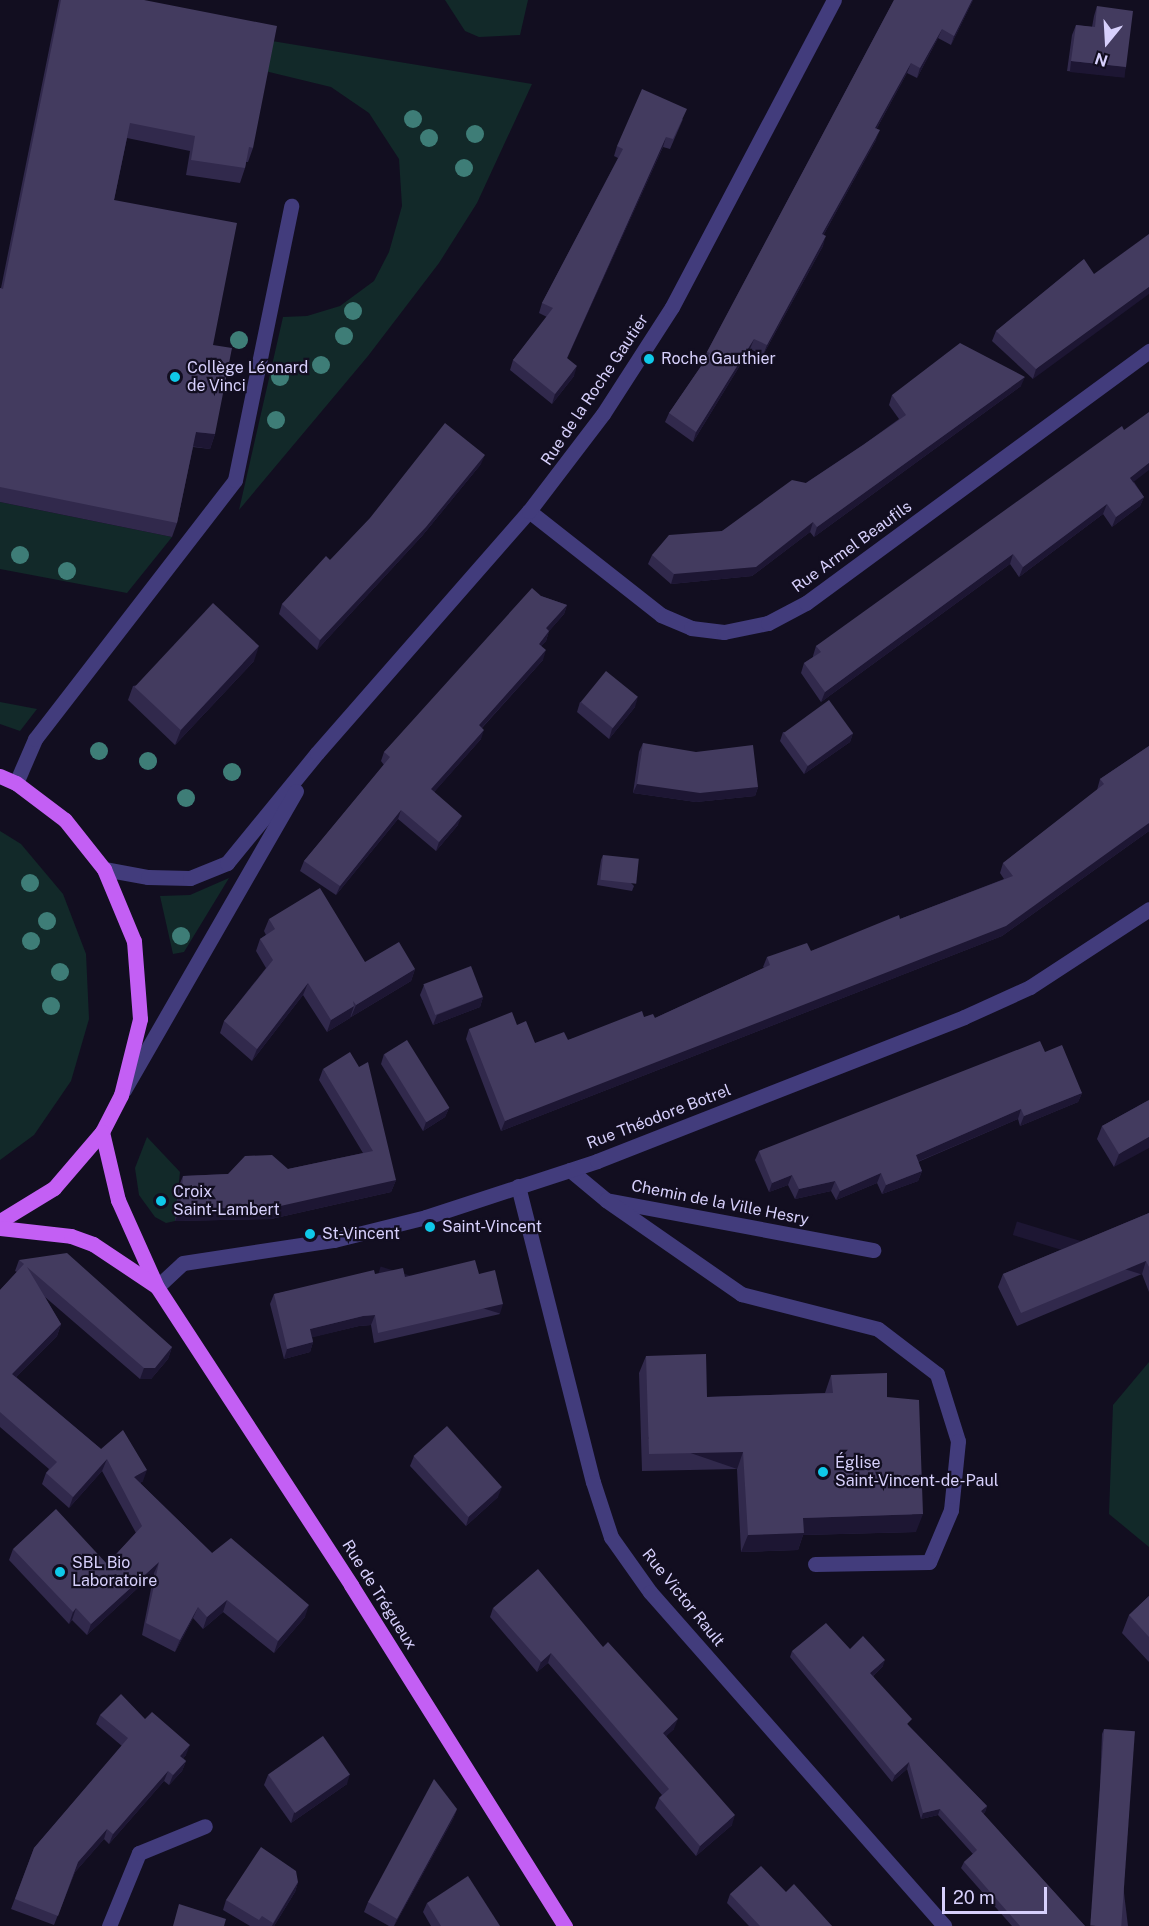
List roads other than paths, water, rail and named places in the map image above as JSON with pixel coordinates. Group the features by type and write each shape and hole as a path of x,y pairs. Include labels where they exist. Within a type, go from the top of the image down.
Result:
{"main road":[{"path":"0,776 16,783 65,820 104,869 134,941 140,1019 121,1095 102,1132 54,1188 0,1221"},
{"name":"Rue de Trégueux","path":"102,1132 118,1200 157,1287 351,1585 565,1926"},
{"name":"Rue de Trégueux","path":"0,1228 71,1236 93,1244 157,1287"}],"street":[{"name":"Rue de la Roche Gautier","path":"317,753 529,511 603,414 667,316 834,0"},
{"path":"16,783 35,739 235,480 291,206"},
{"name":"Rue Armel Beaufils","path":"529,511 661,615 691,628 724,632 768,623 806,603 1149,351"},
{"path":"104,869 148,877 190,878 228,863 317,753"},
{"path":"121,1095 317,753"},
{"name":"Rue Théodore Botrel","path":"157,1287 183,1263 334,1240 426,1217 570,1170 964,1017 1030,987 1149,909"},
{"name":"Chemin de la Ville Hesry","path":"570,1170 606,1200 873,1250"},
{"name":"Rue Victor Rault","path":"518,1186 593,1482 611,1537 650,1592 944,1926"},
{"path":"606,1200 741,1294 878,1329 937,1374 957,1441 951,1510 929,1562 815,1564"},
{"path":"110,1926 139,1853 205,1826"}],"place":[{"name":"Roche Gauthier","path":"649,359"},
{"name":"Collège Léonard de Vinci","path":"175,377"},
{"name":"Croix Saint-Lambert","path":"161,1201"},
{"name":"Saint-Vincent","path":"430,1227"},
{"name":"St-Vincent","path":"310,1234"},
{"name":"Église Saint-Vincent-de-Paul","path":"823,1472"},
{"name":"SBL Bio Laboratoire","path":"60,1572"}]}
